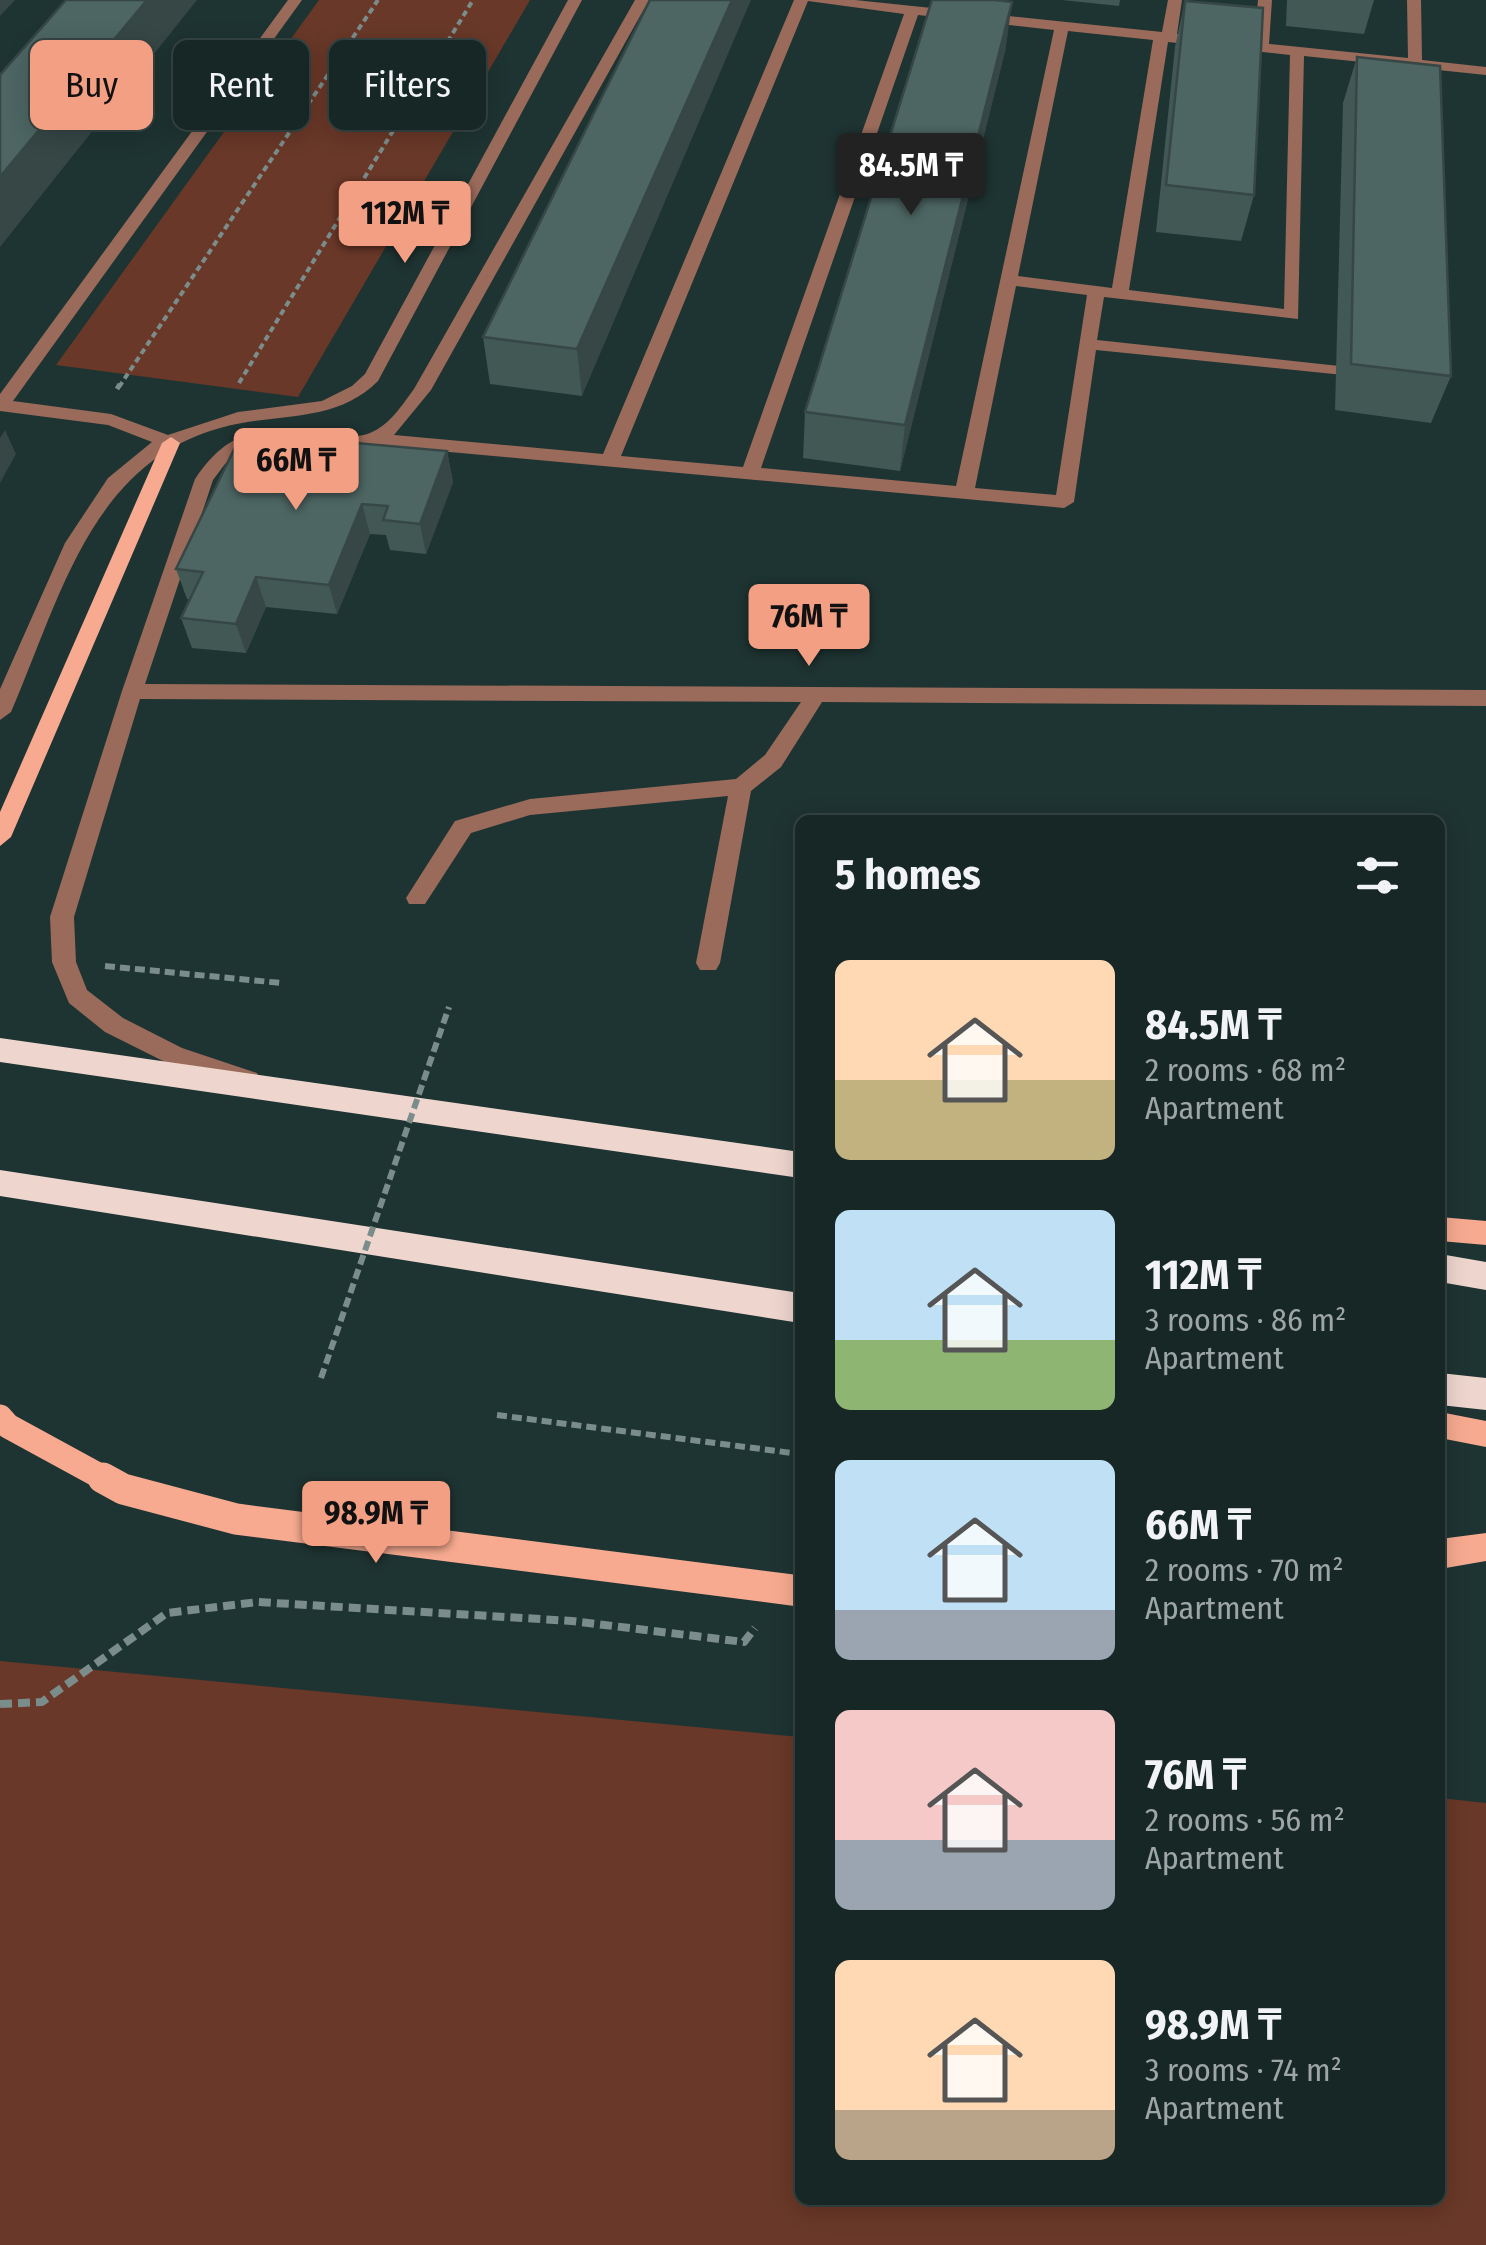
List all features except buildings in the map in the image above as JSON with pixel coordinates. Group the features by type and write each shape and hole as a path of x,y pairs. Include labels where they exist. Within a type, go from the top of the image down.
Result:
{"highway":[{"path":"0,1050 795,1163"},
{"path":"0,1183 795,1307"},
{"path":"1445,1269 1486,1276"},
{"path":"1445,1390 1486,1394"}],"main road":[{"path":"0,837 171,443"},
{"path":"1445,1229 1486,1233"},
{"path":"0,1417 8,1426 123,1489 236,1518 795,1590"},
{"path":"1445,1425 1486,1434"},
{"path":"1445,1553 1486,1547"}],"street":[{"path":"171,443 111,420 0,405 295,0"},
{"path":"0,712 5,690 81,530 125,472 142,457 236,418 324,408 360,392 372,377 575,0"},
{"path":"372,439 405,415 422,390 642,0"},
{"path":"609,461 801,0"},
{"path":"814,0 913,10 940,6 1028,17 1062,26 1486,71"},
{"path":"1120,294 1174,0"},
{"path":"1261,47 1265,0"},
{"path":"1414,0 1415,63"},
{"path":"750,474 913,10"},
{"path":"964,493 1062,26"},
{"path":"1008,280 1292,316 1297,51"},
{"path":"1382,60 1382,80"},
{"path":"295,1095 174,1054 114,1025 77,996 64,962 62,917 132,691 204,479 222,452 238,440 259,437 372,439 1064,502 1096,291"},
{"path":"1088,344 1387,376"},
{"path":"132,691 1486,698"},
{"path":"417,898 463,827 530,808 740,787 773,761 816,695"},
{"path":"708,963 740,787"}],"path":[{"path":"350,40 378,0"},
{"path":"448,40 473,0"},
{"path":"111,420 122,400 116,390 329,70"},
{"path":"237,386 393,130"},
{"path":"64,962 281,983"},
{"path":"321,1378 449,1008"},
{"path":"497,1414 795,1453"},
{"path":"0,1704 42,1702 167,1613 278,1604 572,1621 744,1642 766,1612"}],"shaded area":[{"path":"319,0 530,0 486,75 486,40 329,40 329,130 454,130 298,397 56,365 225,130 309,130 309,40 290,40"},
{"path":"0,1661 795,1737 795,2205 1445,2205 1445,1799 1486,1803 1486,2245 0,2245"}]}
